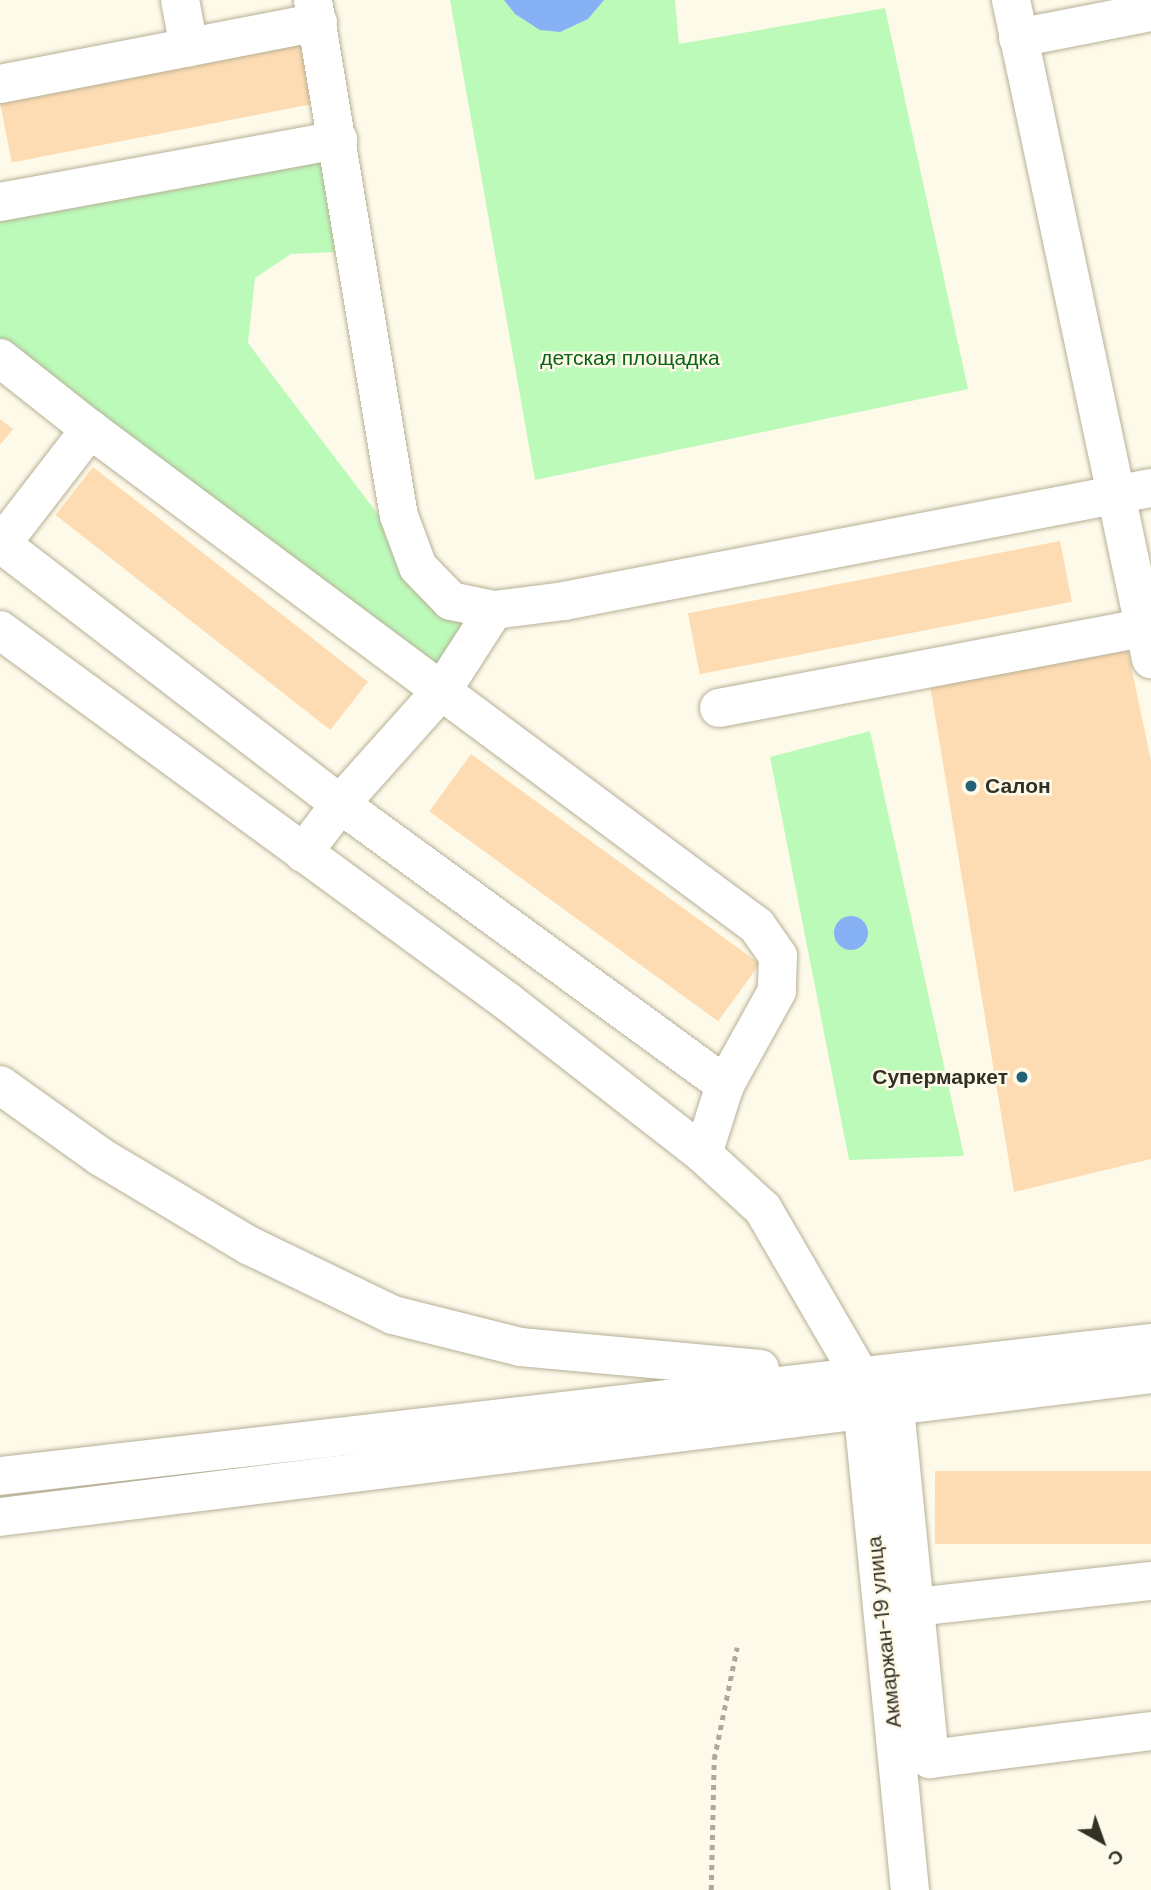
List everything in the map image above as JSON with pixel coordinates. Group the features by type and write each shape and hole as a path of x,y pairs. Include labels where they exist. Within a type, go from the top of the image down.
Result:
{"main road":[{"path":"180,0 189,47"},
{"path":"719,708 1149,637 1135,491 1018,38 1012,0"},
{"path":"0,84 189,47 316,11 399,516 418,567 451,601 494,610 564,601 1135,491"},
{"path":"1018,38 1151,12"},
{"path":"0,202 338,139"},
{"path":"0,358 90,429 443,689 757,926 778,956 777,991 725,1085 703,1154"},
{"path":"90,429 1,544 340,804 725,1085"},
{"path":"303,853 340,804 443,689 494,610"},
{"path":"0,631 508,1002 703,1154 763,1209 852,1375"},
{"path":"0,1085 101,1157 250,1247 393,1315 520,1347 852,1375"},
{"path":"0,1476 852,1375 1151,1343"},
{"path":"0,1517 1151,1374"},
{"name":"Акмаржан-19 улица","path":"852,1375 878,1410 910,1890"},
{"path":"878,1410 915,1607 930,1759 1151,1731"},
{"path":"915,1607 1151,1581"}],"path":[{"path":"711,1890 714,1759 737,1647"}],"green space":[{"name":"детская площадка","path":"450,0 675,0 679,44 885,8 968,389 535,480"},
{"path":"338,140 357,251 291,254 255,278 248,343 418,567 494,610 443,689 0,356 0,202"},
{"path":"870,731 964,1156 849,1160 770,757"}],"water":[{"path":"504,0 604,0 588,19 560,32 540,30 515,14"},
{"path":"851,916 863,921 868,933 863,945 851,950 839,945 834,933 839,921"}],"building":[{"path":"312,41 324,102 12,163 0,102"},
{"path":"0,419 13,429 0,445"},
{"path":"93,467 368,682 330,730 55,515"},
{"path":"1060,541 1072,602 700,674 688,613"},
{"path":"1126,642 1151,761 1151,1159 1014,1192 929,679"},
{"path":"471,754 760,964 718,1021 429,811"},
{"path":"935,1471 1151,1471 1151,1544 935,1544"}],"place":[{"name":"Салон","path":"971,786"},
{"name":"Супермаркет","path":"1022,1077"}]}
